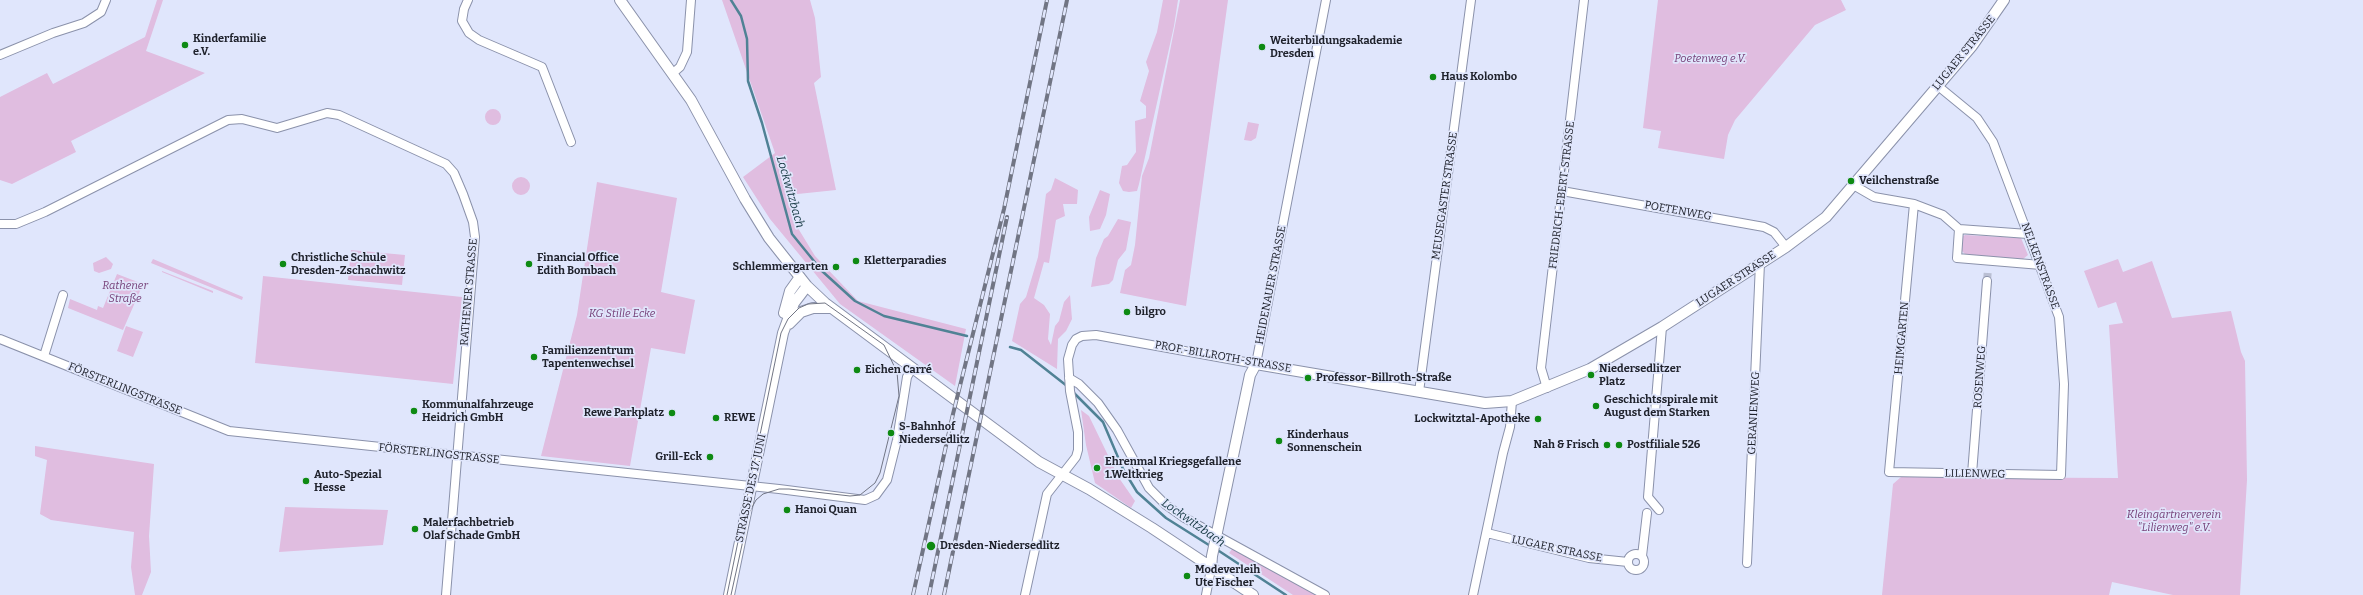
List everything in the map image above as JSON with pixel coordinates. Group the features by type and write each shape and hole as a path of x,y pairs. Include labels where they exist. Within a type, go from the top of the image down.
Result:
{"street":[{"path":"0,55 53,32 84,23 101,12 106,0"},
{"path":"468,0 464,9 462,20 468,33 479,40 542,67 571,142"},
{"path":"620,0 673,73 707,128 758,221 807,286 831,308 1039,462 1146,524 1253,595"},
{"path":"673,73 680,67 687,52 691,0"},
{"name":"HEIDENAUER STRASSE","path":"1212,569 1212,556 1250,374 1256,364 1326,0"},
{"name":"MEUSEGASTER STRASSE","path":"1418,392 1471,0"},
{"name":"FRIEDRICH-EBERT-STRASSE","path":"1547,388 1541,368 1584,0"},
{"name":"LUGAER STRASSE","path":"1512,401 1547,388 1596,366 1662,327 1786,247 1826,217 1855,186 1988,26 2004,0"},
{"name":"NELKENSTRASSE","path":"1938,86 1977,118 1987,130 2041,265 2059,317 2064,384 2061,474"},
{"name":"RATHENER STRASSE","path":"0,224 16,224 45,212 228,120 242,119 277,128 327,113 340,115 446,164 454,173 463,194 475,237 456,455 446,595"},
{"path":"1855,186 1874,198 1914,204 1943,215 1959,229 2028,234"},
{"name":"POETENWEG","path":"1562,191 1764,227 1774,232 1786,247"},
{"name":"HEIMGARTEN","path":"1889,472 1914,204"},
{"path":"1959,229 1957,258 2041,265"},
{"path":"1988,269 1989,260"},
{"name":"GERANIENWEG","path":"1747,563 1760,263"},
{"name":"STRASSE DES 17. JUNI","path":"783,333 783,321 790,291 800,277"},
{"name":"ROSENWEG","path":"1972,474 1987,281"},
{"name":"STRASSE DES 17. JUNI","path":"729,595 783,333 794,303 807,286"},
{"path":"44,356 63,295"},
{"path":"783,333 801,312 813,308 831,308"},
{"path":"1659,510 1648,498 1662,327"},
{"name":"PROF.-BILLROTH-STRASSE","path":"1025,595 1043,505 1049,489 1076,457 1078,450 1078,432 1069,379 1068,359 1072,345 1076,339 1089,334 1485,403 1512,401"},
{"name":"FÖRSTERLINGSTRASSE","path":"0,339 229,432 456,455 865,500 876,495 887,480 897,440 907,377 912,368"},
{"path":"1069,379 1079,384 1098,404 1117,430 1149,488 1183,517 1216,537 1326,595"},
{"path":"1473,595 1503,453 1510,427 1512,401"},
{"name":"LILIENWEG","path":"1889,472 2061,474"},
{"name":"LUGAER STRASSE","path":"1628,562 1631,569 1639,570 1644,564 1642,556 1647,513"},
{"name":"LUGAER STRASSE","path":"1487,533 1589,558 1628,562"},
{"name":"LUGAER STRASSE","path":"1628,562 1632,555 1637,554 1642,556"},
{"path":"1206,595 1212,569"}],"green space":[{"path":"157,0 163,0 146,51 205,73 71,141 76,152 12,184 0,180 0,97 47,73 53,84 145,37"},
{"path":"722,0 810,0 815,18 821,77 814,83 836,190 788,195 793,220 815,256 858,301 966,329 955,386 840,304 770,219 743,177 775,153"},
{"path":"1163,0 1178,0 1174,26 1137,191 1123,191 1119,183 1122,166 1127,165 1136,152 1135,121 1146,118 1146,106 1140,101 1149,71 1146,62 1157,32"},
{"path":"1180,0 1228,0 1186,306 1120,293 1125,270 1131,265 1135,245 1142,176 1149,158"},
{"name":"Poetenweg e.V.","path":"1658,0 1841,0 1846,10 1815,25 1735,120 1728,135 1724,159 1658,148 1661,131 1643,128"},
{"path":"493,109 500,114 501,117 496,124 493,125 486,120 485,117 490,110"},
{"path":"1248,122 1259,124 1256,138 1251,141 1244,140"},
{"path":"521,177 527,180 530,186 527,192 521,195 515,192 512,186 515,180"},
{"path":"1055,178 1078,190 1077,204 1063,204 1065,216 1056,220 1049,263 1044,262 1034,298 1044,305 1050,314 1048,339 1051,345 1055,326 1059,321 1064,302 1070,295 1072,319 1066,331 1058,339 1057,369 1012,341 1020,304 1026,297 1038,257 1046,194 1051,190"},
{"name":"KG Stille Ecke","path":"597,182 677,198 661,292 695,300 685,354 651,348 630,466 541,456 577,315"},
{"path":"1100,190 1110,194 1106,215 1100,229 1090,231 1089,217"},
{"path":"1118,219 1131,222 1126,250 1118,260 1113,280 1109,284 1091,287 1096,258 1104,239 1108,236"},
{"path":"1965,235 2021,238 2028,255 2023,259 1966,255 1961,250 1962,237"},
{"path":"351,250 405,255 402,285 348,280"},
{"path":"106,257 113,264 111,269 99,273 94,271 93,263"},
{"path":"153,259 243,297 242,300 151,263"},
{"name":"Kleingärtnerverein \"Lilienweg\" e.V.","path":"2118,259 2123,272 2152,261 2172,318 2231,311 2241,352 2245,361 2247,480 2240,595 2173,595 2112,582 2109,595 1882,595 1893,484 1901,477 2118,478 2109,325 2123,323 2116,302 2098,308 2084,271"},
{"path":"162,272 213,291 213,293"},
{"name":"Rathener Straße","path":"117,274 143,284 123,330 68,308 70,299 97,310 98,306 103,308"},
{"path":"263,276 462,297 453,384 255,363"},
{"path":"126,326 143,332 133,357 117,351"},
{"path":"1081,410 1089,416 1119,478 1135,501 1131,508 1095,483 1086,445"},
{"path":"35,446 154,464 149,536 151,572 142,595 135,595 131,567 134,532 51,520 40,514 47,460 35,456"},
{"path":"285,507 388,510 383,545 279,552"},
{"path":"1233,548 1316,595 1293,595 1229,553"}],"waterway":[{"name":"Lockwitzbach","path":"731,0 741,16 747,39 748,81 762,123 792,234 822,271 855,301 884,316 967,336"},
{"name":"Lockwitzbach","path":"1010,347 1021,350 1067,386"},
{"name":"Lockwitzbach","path":"1072,391 1103,422 1123,469 1137,492 1166,518 1212,547"},
{"name":"Lockwitzbach","path":"1216,549 1286,595"}],"tunnel":[{"path":"1987,281 1988,269"}],"tram line":[{"path":"727,595 781,333 788,319 799,308 808,304 825,303 884,345 897,372 899,396 880,473 875,483 860,495 850,496 789,489 779,489 763,494 756,500 749,513 731,595"}],"railway":[{"path":"913,595 953,414 1004,209 1047,0"},
{"path":"944,595 1067,0"},
{"path":"929,595 1007,217"}],"place":[{"name":"Kinderfamilie e.V.","path":"185,45"},
{"name":"Weiterbildungsakademie Dresden","path":"1262,47"},
{"name":"Haus Kolombo","path":"1433,77"},
{"name":"Veilchenstraße","path":"1851,181"},
{"name":"Kletterparadies","path":"856,261"},
{"name":"Christliche Schule Dresden-Zschachwitz","path":"283,264"},
{"name":"Financial Office Edith Bombach","path":"529,264"},
{"name":"Schlemmergarten","path":"836,267"},
{"name":"bilgro","path":"1127,312"},
{"name":"Familienzentrum Tapentenwechsel","path":"534,357"},
{"name":"Eichen Carré","path":"857,370"},
{"name":"Niedersedlitzer Platz","path":"1591,375"},
{"name":"Professor-Billroth-Straße","path":"1308,378"},
{"name":"Geschichtsspirale mit August dem Starken","path":"1596,406"},
{"name":"Kommunalfahrzeuge Heidrich GmbH","path":"414,411"},
{"name":"Rewe Parkplatz","path":"672,413"},
{"name":"REWE","path":"716,418"},
{"name":"Lockwitztal-Apotheke","path":"1538,419"},
{"name":"S-Bahnhof Niedersedlitz","path":"891,433"},
{"name":"Kinderhaus Sonnenschein","path":"1279,441"},
{"name":"Nah & Frisch","path":"1607,445"},
{"name":"Postfiliale 526","path":"1619,445"},
{"name":"Grill-Eck","path":"710,457"},
{"name":"Ehrenmal Kriegsgefallene 1.Weltkrieg","path":"1097,468"},
{"name":"Auto-Spezial Hesse","path":"306,481"},
{"name":"Hanoi Quan","path":"787,510"},
{"name":"Malerfachbetrieb Olaf Schade GmbH","path":"415,529"},
{"name":"Dresden-Niedersedlitz","path":"931,546"},
{"name":"Modeverleih Ute Fischer","path":"1187,576"}]}
